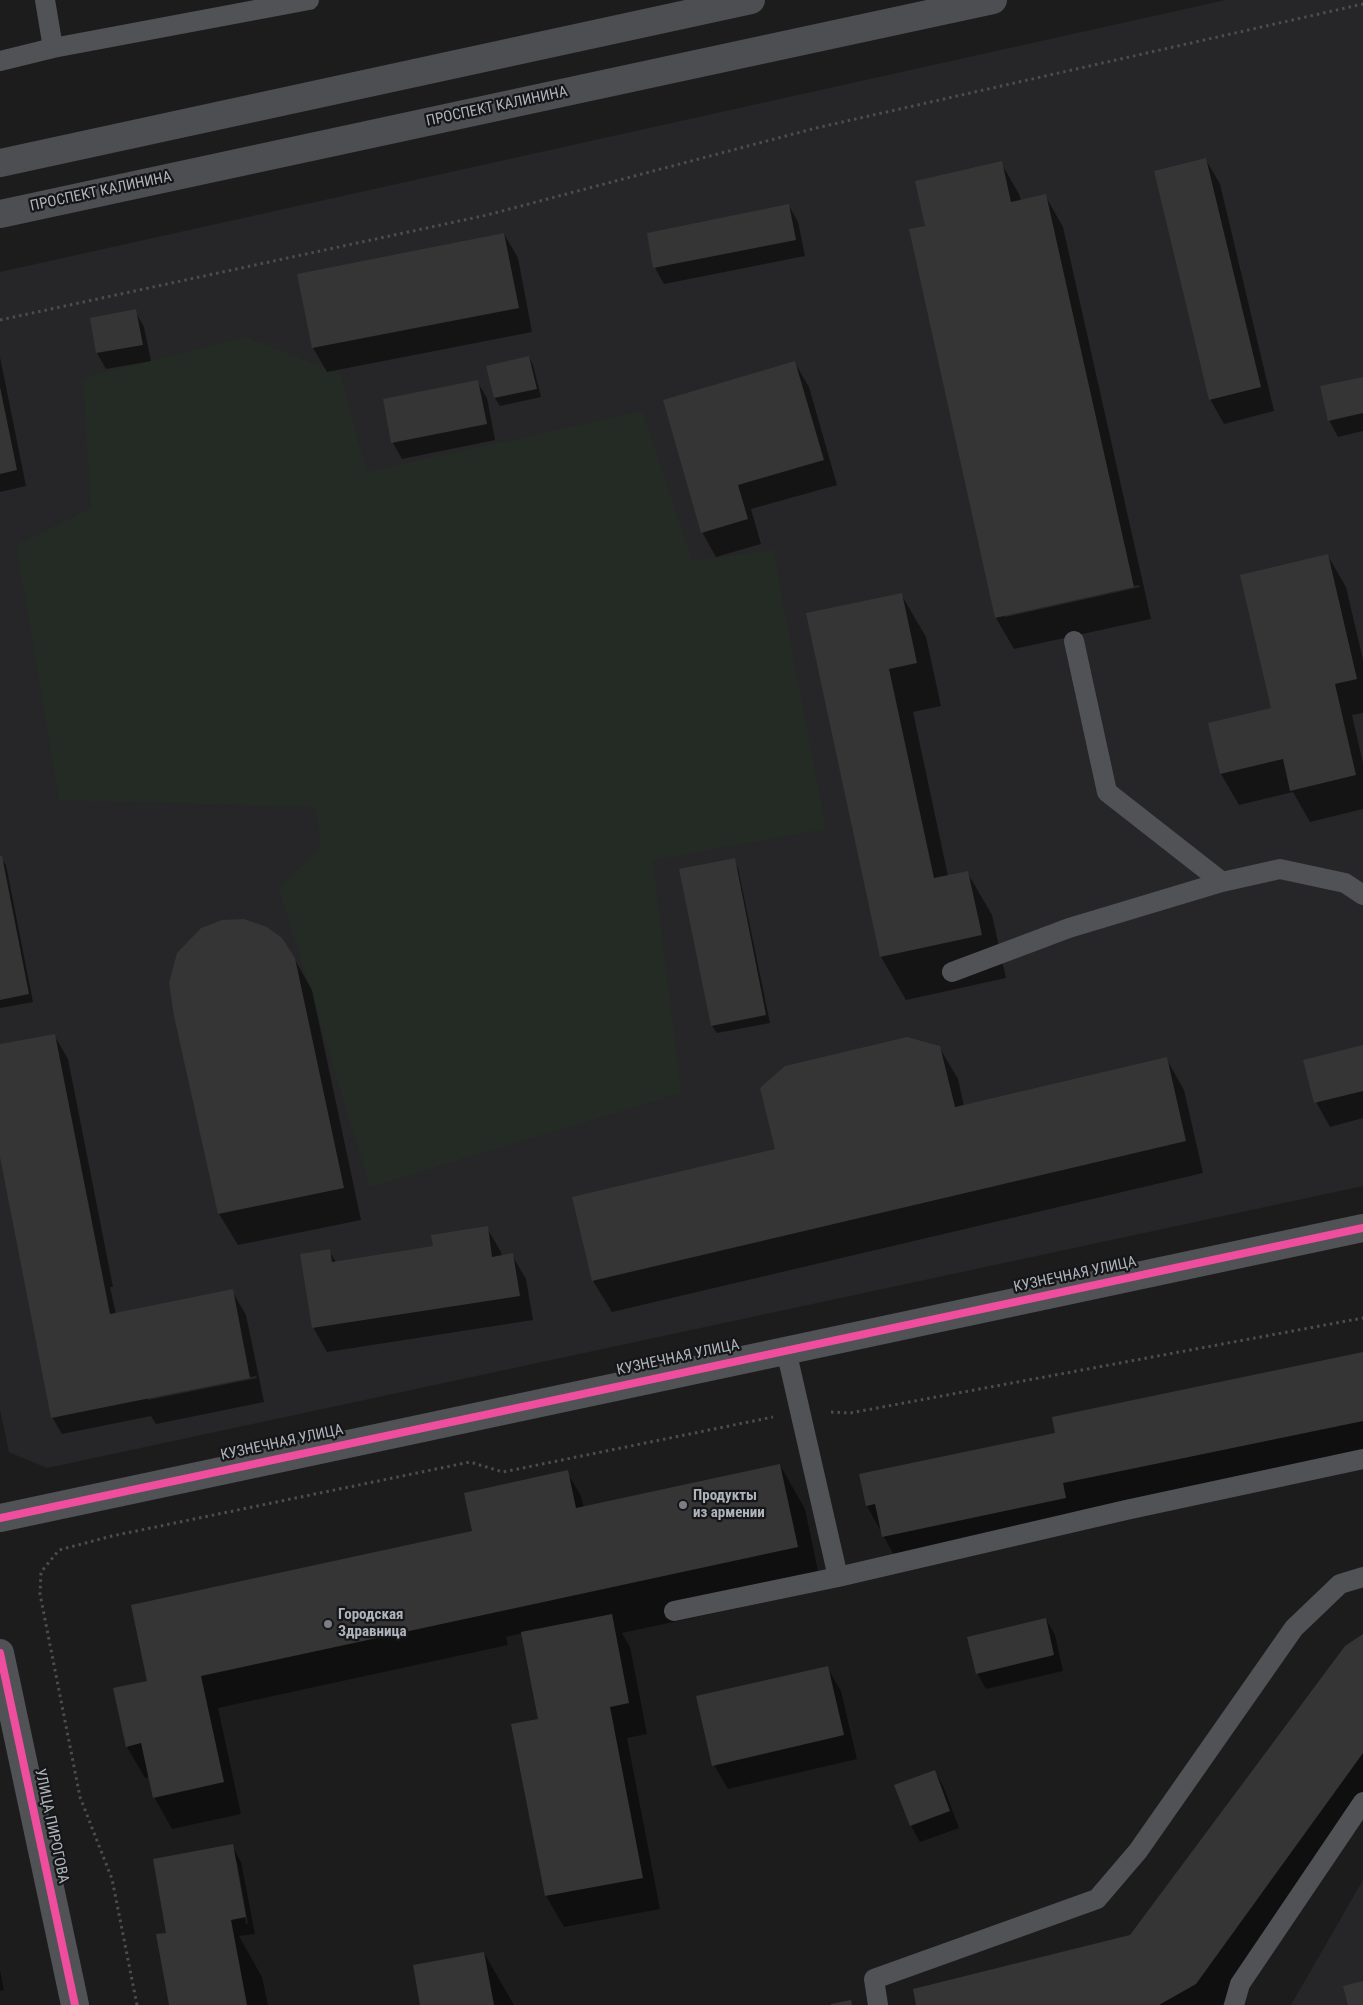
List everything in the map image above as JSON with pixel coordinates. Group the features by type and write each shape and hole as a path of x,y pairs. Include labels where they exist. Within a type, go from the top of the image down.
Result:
{"main road":[{"path":"0,163 751,0"},
{"name":"ПРОСПЕКТ КАЛИНИНА","path":"0,214 993,0"}],"street":[{"name":"КУЗНЕЧНАЯ УЛИЦА","path":"0,1518 1363,1228"},
{"name":"УЛИЦА ПИРОГОВА","path":"0,1653 74,2005"}],"lane":[{"path":"45,0 53,48"},
{"path":"0,61 53,48 308,0"},
{"path":"1074,641 1107,792 1222,882"},
{"path":"952,972 1069,928 1222,882 1280,870 1345,883 1363,895"},
{"path":"786,1350 838,1577"},
{"path":"674,1611 838,1577 1126,1510 1363,1459"},
{"path":"878,2005 874,1979 1097,1899 1138,1851 1294,1628 1340,1584 1363,1577"},
{"path":"1234,2005 1240,1984 1363,1802"}],"path":[{"path":"0,320 487,214 816,128 1363,4"},
{"path":"138,2005 112,1879 80,1797 40,1594 41,1572 58,1550 112,1536 470,1462 503,1472 800,1412 850,1413 1363,1318"}],"shaded area":[{"path":"1226,0 1363,0 1363,1186 47,1468 9,1452 0,1409 0,272"},
{"path":"245,337 340,374 367,472 642,411 692,561 773,550 826,829 653,860 681,1093 370,1187 279,888 321,848 315,807 59,800 16,545 91,508 83,378"},
{"path":"1363,1880 1363,2005 1291,2005"}],"building":[{"path":"1206,158 1261,387 1209,400 1154,171"},
{"path":"1002,161 1011,202 1046,194 1134,587 995,618 909,229 925,226 915,181"},
{"path":"789,204 796,240 653,268 647,233"},
{"path":"504,233 519,308 312,348 297,274"},
{"path":"136,309 143,345 96,353 90,318"},
{"path":"529,356 537,389 494,398 486,366"},
{"path":"795,361 824,460 738,485 748,519 701,533 663,400"},
{"path":"1363,377 1363,413 1328,421 1320,386"},
{"path":"478,380 487,424 391,443 383,399"},
{"path":"0,387 17,470 0,474"},
{"path":"1328,554 1357,679 1335,684 1356,775 1290,791 1283,759 1220,774 1208,723 1271,708 1240,575"},
{"path":"902,593 917,663 889,669 934,878 968,871 982,935 880,957 806,613"},
{"path":"0,856 2,856 29,994 0,1000"},
{"path":"735,858 766,1015 711,1026 679,869"},
{"path":"244,919 267,927 282,938 295,958 344,1188 218,1214 174,1016 169,983 177,953 201,928 222,920"},
{"path":"55,1034 110,1314 233,1289 250,1378 51,1418 0,1157 0,1044"},
{"path":"907,1037 940,1046 955,1107 1167,1057 1186,1141 592,1281 572,1197 775,1149 760,1088 785,1066"},
{"path":"1363,1045 1363,1091 1314,1103 1303,1060"},
{"path":"488,1226 492,1257 513,1253 520,1296 312,1328 300,1254 330,1249 332,1262 433,1246 431,1235"},
{"path":"1363,1352 1363,1421 1063,1483 1066,1498 882,1537 875,1504 866,1506 859,1474 1055,1433 1052,1417"},
{"path":"780,1464 798,1547 201,1676 224,1782 153,1798 141,1743 126,1747 113,1688 147,1681 131,1605 472,1531 464,1493 568,1470 576,1508"},
{"path":"612,1614 629,1703 610,1707 643,1878 545,1896 511,1724 538,1719 521,1632"},
{"path":"1046,1618 1054,1655 976,1674 967,1637"},
{"path":"1363,1634 1363,1753 1196,1984 1159,2005 916,2005 913,1989 1130,1935 1345,1646"},
{"path":"828,1666 844,1735 712,1766 696,1696"},
{"path":"935,1770 950,1811 910,1826 894,1785"},
{"path":"233,1844 246,1917 231,1920 247,2005 169,2005 156,1934 166,1933 153,1859"},
{"path":"484,1952 494,2005 420,2005 413,1965"},
{"path":"1363,1981 1363,2005 1348,2005 1343,1986"},
{"path":"851,2000 852,2005 831,2005 831,2004"}],"cycle path":[{"path":"0,1518 1363,1228"},
{"path":"0,1653 75,2005"}],"place":[{"name":"Продукты из армении","path":"683,1505"},
{"name":"Городская Здравница","path":"328,1624"}]}
